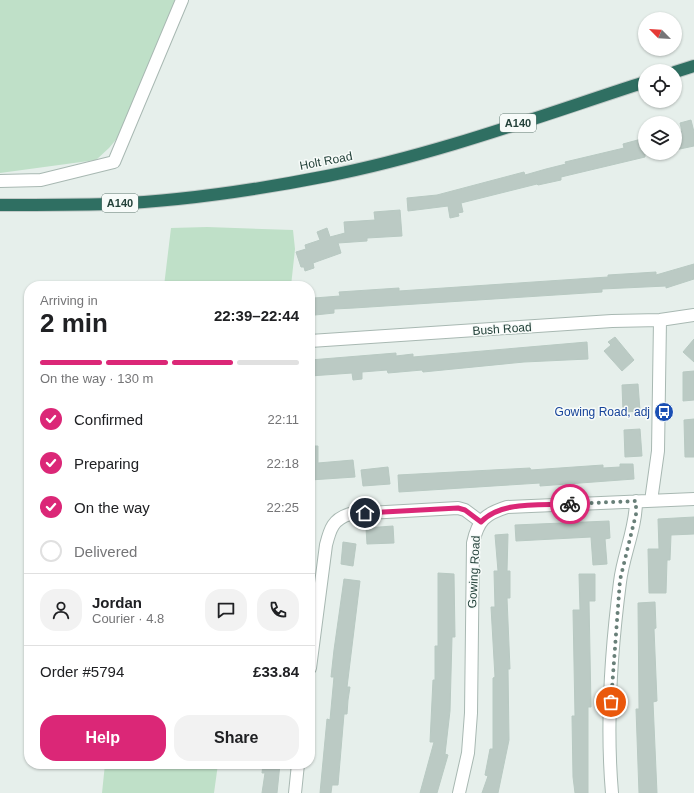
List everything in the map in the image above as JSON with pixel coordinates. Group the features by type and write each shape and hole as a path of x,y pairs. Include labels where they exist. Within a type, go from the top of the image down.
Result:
{"highway":[{"path":"682,70 694,66"},
{"name":"Holt Road","path":"0,205 111,204 170,199 239,191 326,176 389,162 489,133 638,84"}],"street":[{"path":"0,181 41,180 114,162 182,0"},
{"name":"Bush Road","path":"315,341 612,321 660,320 694,315"},
{"path":"652,501 658,452 660,320"},
{"name":"Gowing Road","path":"460,793 468,753 471,713 473,543 476,529 487,514 507,507 694,499"},
{"path":"612,793 610,716 614,646 620,580 636,514 636,501"},
{"path":"315,630 329,530 334,522 342,516 350,514 458,508 465,510 481,522"},
{"path":"295,793 297,769"}],"green space":[{"path":"0,0 180,0 120,135 96,160 0,173"},
{"path":"207,227 293,230 295,249 292,281 165,281 171,228"},
{"path":"104,769 217,769 214,793 102,793"}],"building":[{"path":"691,120 694,132 694,146 682,149 682,122"},
{"path":"638,140 638,159 561,177 561,180 537,184 461,203 463,212 458,213 459,216 450,218 448,206 408,211 407,198 437,195 524,172 525,175 566,164 565,162 624,148 623,144"},
{"path":"400,210 402,236 367,238 367,241 338,243 341,253 313,263 314,268 305,271 304,267 301,267 296,252 306,249 305,245 320,240 317,232 327,228 330,237 345,233 344,222 375,220 374,212"},
{"path":"694,264 694,279 666,288 666,286 602,289 602,292 334,309 334,313 315,315 315,298 340,296 339,292 399,288 399,291 608,277 608,275 656,272 656,275"},
{"path":"615,337 634,360 622,371 604,351 611,345 608,342"},
{"path":"694,339 694,362 683,352"},
{"path":"587,342 588,359 524,362 423,372 422,370 388,373 387,370 362,372 362,379 353,380 352,373 315,376 315,360 396,353 396,356 413,354 413,357"},
{"path":"694,371 694,400 683,401 683,372"},
{"path":"638,384 640,411 623,412 622,385"},
{"path":"694,419 694,457 685,457 684,420"},
{"path":"640,429 642,456 625,457 624,430"},
{"path":"315,446 318,446 318,463 353,460 355,477 315,480"},
{"path":"620,464 633,464 634,479 540,486 540,483 399,492 398,475 530,468 531,470 603,465 603,468 620,467"},
{"path":"388,467 390,484 363,486 361,470"},
{"path":"694,517 694,534 671,535 670,560 667,560 666,593 649,593 648,549 659,549 658,519"},
{"path":"609,521 610,538 605,539 607,564 593,565 591,537 516,541 515,525"},
{"path":"393,526 394,543 367,544 366,528"},
{"path":"508,534 507,571 510,571 510,598 507,598 510,669 508,669 509,740 498,793 482,793 488,776 485,775 490,749 493,749 493,678 495,677 491,607 495,607 494,571 498,571 495,535"},
{"path":"343,542 356,544 353,566 341,564"},
{"path":"438,573 454,574 455,637 452,637 450,711 445,754 448,755 437,793 420,793 434,742 430,742 433,680 435,680 435,646 438,646"},
{"path":"579,574 595,574 595,601 589,601 591,707 588,707 588,793 575,793 573,777 572,716 575,716 573,610 580,610"},
{"path":"344,579 360,581 347,687 350,687 347,714 344,714 338,785 332,785 331,793 320,793 327,719 330,720 334,677 331,677 334,650"},
{"path":"655,602 656,628 654,629 657,701 653,702 657,793 639,793 636,709 639,709 638,603"},
{"path":"262,769 279,769 277,793 262,793 265,773 262,773"}],"way so far":[{"path":"570,504 636,501 636,514 620,580 611,702"}],"place":[{"name":"Gowing Road, adj","path":"664,412"}],"route":[{"path":"365,513 458,508 465,510 481,522 487,514 507,507 570,504"}]}
